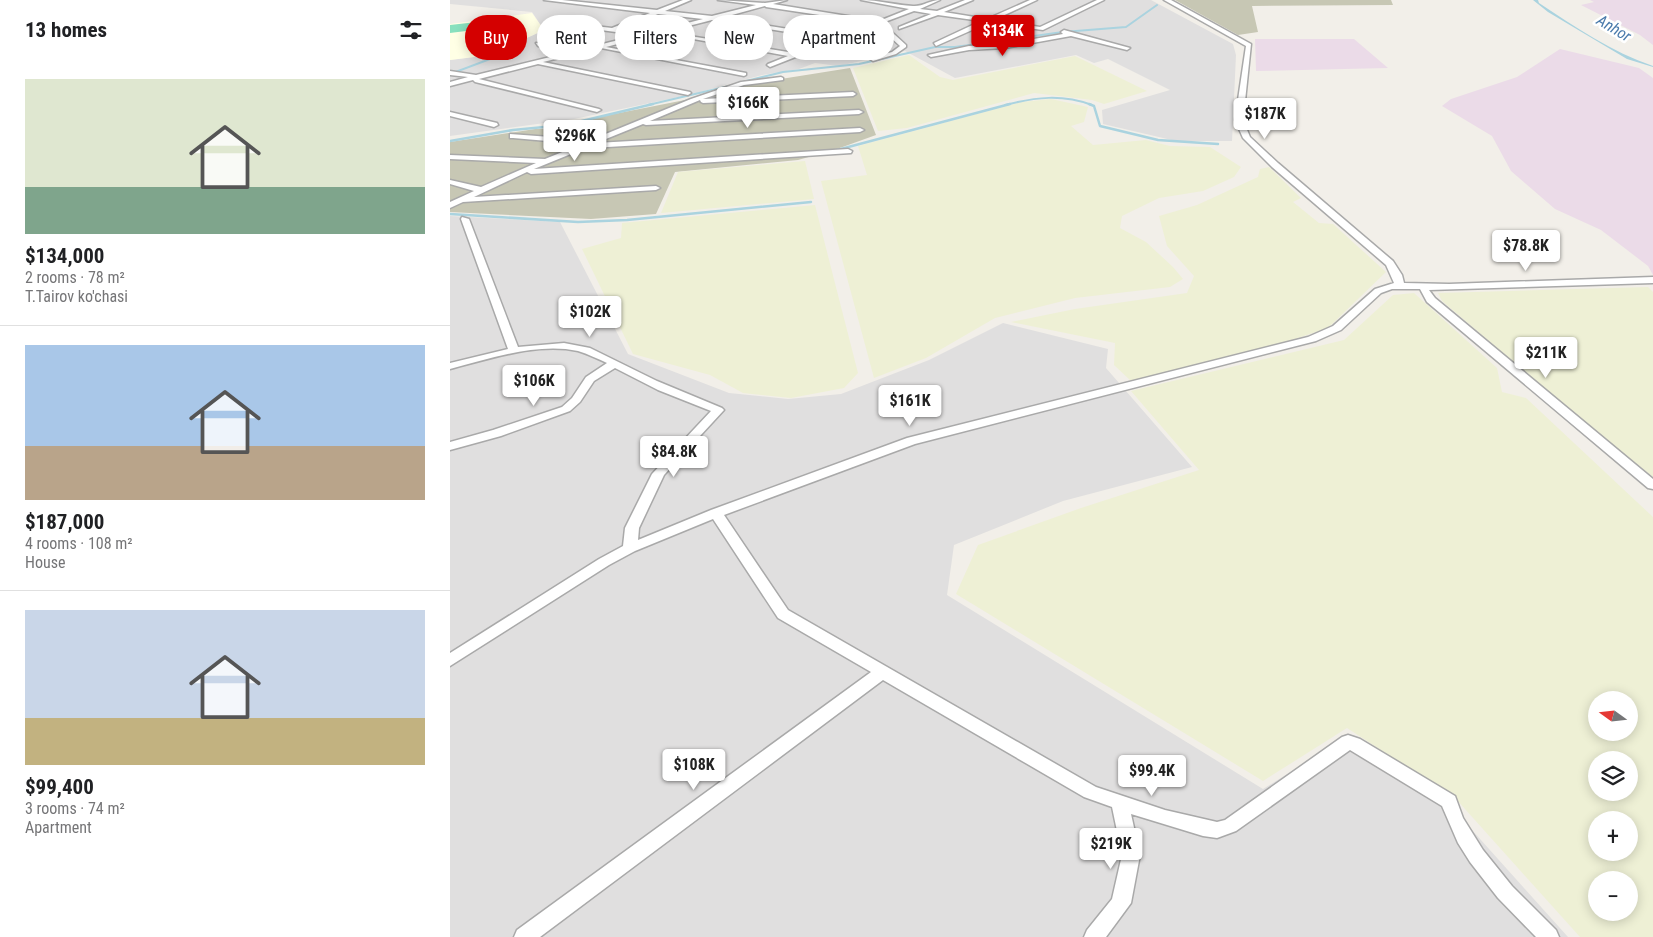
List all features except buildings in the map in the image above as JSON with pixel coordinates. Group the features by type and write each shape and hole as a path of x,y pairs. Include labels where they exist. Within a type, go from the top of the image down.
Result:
{"street":[{"path":"547,0 705,17"},
{"path":"612,30 688,0"},
{"path":"721,0 831,15"},
{"path":"724,15 784,0"},
{"path":"864,0 1070,34 1127,48"},
{"path":"894,16 937,0"},
{"path":"901,28 970,0"},
{"path":"936,44 1034,0"},
{"path":"1041,29 1101,0"},
{"path":"1167,0 1250,45 1239,120 1247,138 1275,165 1390,263 1397,275 1400,286"},
{"path":"605,29 615,30"},
{"path":"931,55 969,48 1005,46 1070,34"},
{"path":"894,37 904,46 894,53"},
{"path":"695,39 783,54"},
{"path":"605,48 744,74"},
{"path":"450,84 473,76 549,60"},
{"path":"770,66 784,60"},
{"path":"538,63 688,93"},
{"path":"451,73 473,76 477,81 597,110"},
{"path":"450,204 688,102 743,83 782,79"},
{"path":"688,102 853,94"},
{"path":"636,123 859,112"},
{"path":"450,114 494,125"},
{"path":"584,146 860,130"},
{"path":"514,136 593,142"},
{"path":"521,172 848,151"},
{"path":"450,157 548,161"},
{"path":"450,182 482,190"},
{"path":"461,200 656,188"},
{"path":"465,219 514,351"},
{"path":"450,660 579,576 630,548 716,512 868,456 929,436 1318,337 1341,325 1378,291 1387,287 1653,280"},
{"path":"1423,287 1431,300 1653,485"},
{"path":"450,366 514,351 572,347 586,350 654,384 718,410 658,474 632,528 630,548"},
{"path":"450,446 497,433 566,409 576,400 590,379 612,364"},
{"path":"716,512 783,614 1090,792 1165,818 1216,830 1230,826 1348,742 1354,744 1449,801 1451,811 1472,852 1549,937"},
{"path":"524,937 884,671"},
{"path":"1094,937 1121,903 1131,855 1120,802"}],"shaded area":[{"path":"450,0 1151,0 1233,44 1236,55 1232,141 1176,141 1103,124 1102,110 1170,90 1108,59 1094,63 1076,55 955,78 905,51 894,54 894,15 783,15 783,60 865,60 839,66 815,63 799,69 762,75 693,94 574,119 450,136 450,75 455,73 450,69 450,60 465,58 465,60 527,60 527,38 537,33 537,60 605,60 605,15 537,15 537,20 532,12 450,4"},
{"path":"1175,0 1391,0 1393,5 1252,6 1258,32 1238,35"},
{"path":"1590,0 1653,0 1653,45 1640,35 1581,5 1594,2"},
{"path":"532,13 537,20 537,33 527,38 527,15 517,15"},
{"path":"465,22 465,58 450,60 450,24"},
{"path":"1255,39 1354,39 1388,68 1256,71"},
{"path":"1560,49 1639,68 1653,78 1653,275 1648,266 1601,230 1555,209 1511,171 1492,136 1442,106 1451,99 1517,77"},
{"path":"909,55 940,77 953,80 1075,56 1147,91 1104,104 1092,100 1034,93 907,128 878,131 853,68"},
{"path":"850,68 876,135 798,160 675,172 656,214 591,219 450,212 450,142 535,129 565,129 599,117 695,98 743,85"},
{"path":"1051,99 1088,107 1084,122 1071,126 1093,145 1146,140 1170,146 1210,147 1241,167 1234,177 1203,191 1159,198 1122,216 1120,228 1146,242 1183,279 1170,287 1075,298 995,318 926,358 874,378 821,181 867,175 858,146 1022,102"},
{"path":"805,161 814,199 661,213 678,172"},
{"path":"1269,167 1301,198 1293,202 1319,223 1333,224 1386,272 1328,328 1289,341 1131,381 1114,365 1115,343 1011,322 1075,309 1187,293 1194,276 1167,246 1159,216 1197,205 1258,177 1260,169"},
{"path":"815,205 858,373 844,388 791,398 743,393 710,375 633,354 582,249 621,238 622,223"},
{"path":"450,216 560,222 628,354 729,393 788,399 841,394 929,360 1003,323 1108,349 1106,368 1192,467 1063,501 954,545 947,595 1263,789 1348,736 1446,801 1568,937 450,937"},
{"path":"1648,287 1653,292 1653,477 1586,424 1442,301 1438,293"},
{"path":"1414,293 1497,368 1502,392 1526,398 1653,517 1653,937 1580,937 1456,799 1347,728 1263,781 956,594 978,545 1081,508 1199,470 1131,391 1344,340 1393,295"}],"green space":[{"path":"465,23 465,31 450,33 450,25"}],"water":[{"path":"1533,0 1538,0 1539,3 1580,30 1608,46 1653,67 1627,59 1548,12"}],"waterway":[{"path":"738,83 783,72 859,64 935,47 955,47 1063,32 1126,27 1157,5"},
{"path":"450,74 487,60"},
{"path":"648,105 729,86"},
{"path":"1005,105 1049,98 1070,99 1090,105"},
{"path":"450,141 513,130 565,125 653,104"},
{"path":"837,150 1010,104"},
{"path":"1090,105 1094,106 1100,126 1158,140 1218,144"},
{"path":"450,214 578,222 627,220 811,202"}],"water label":[{"name":"Anhor","path":"1614,28"}]}
